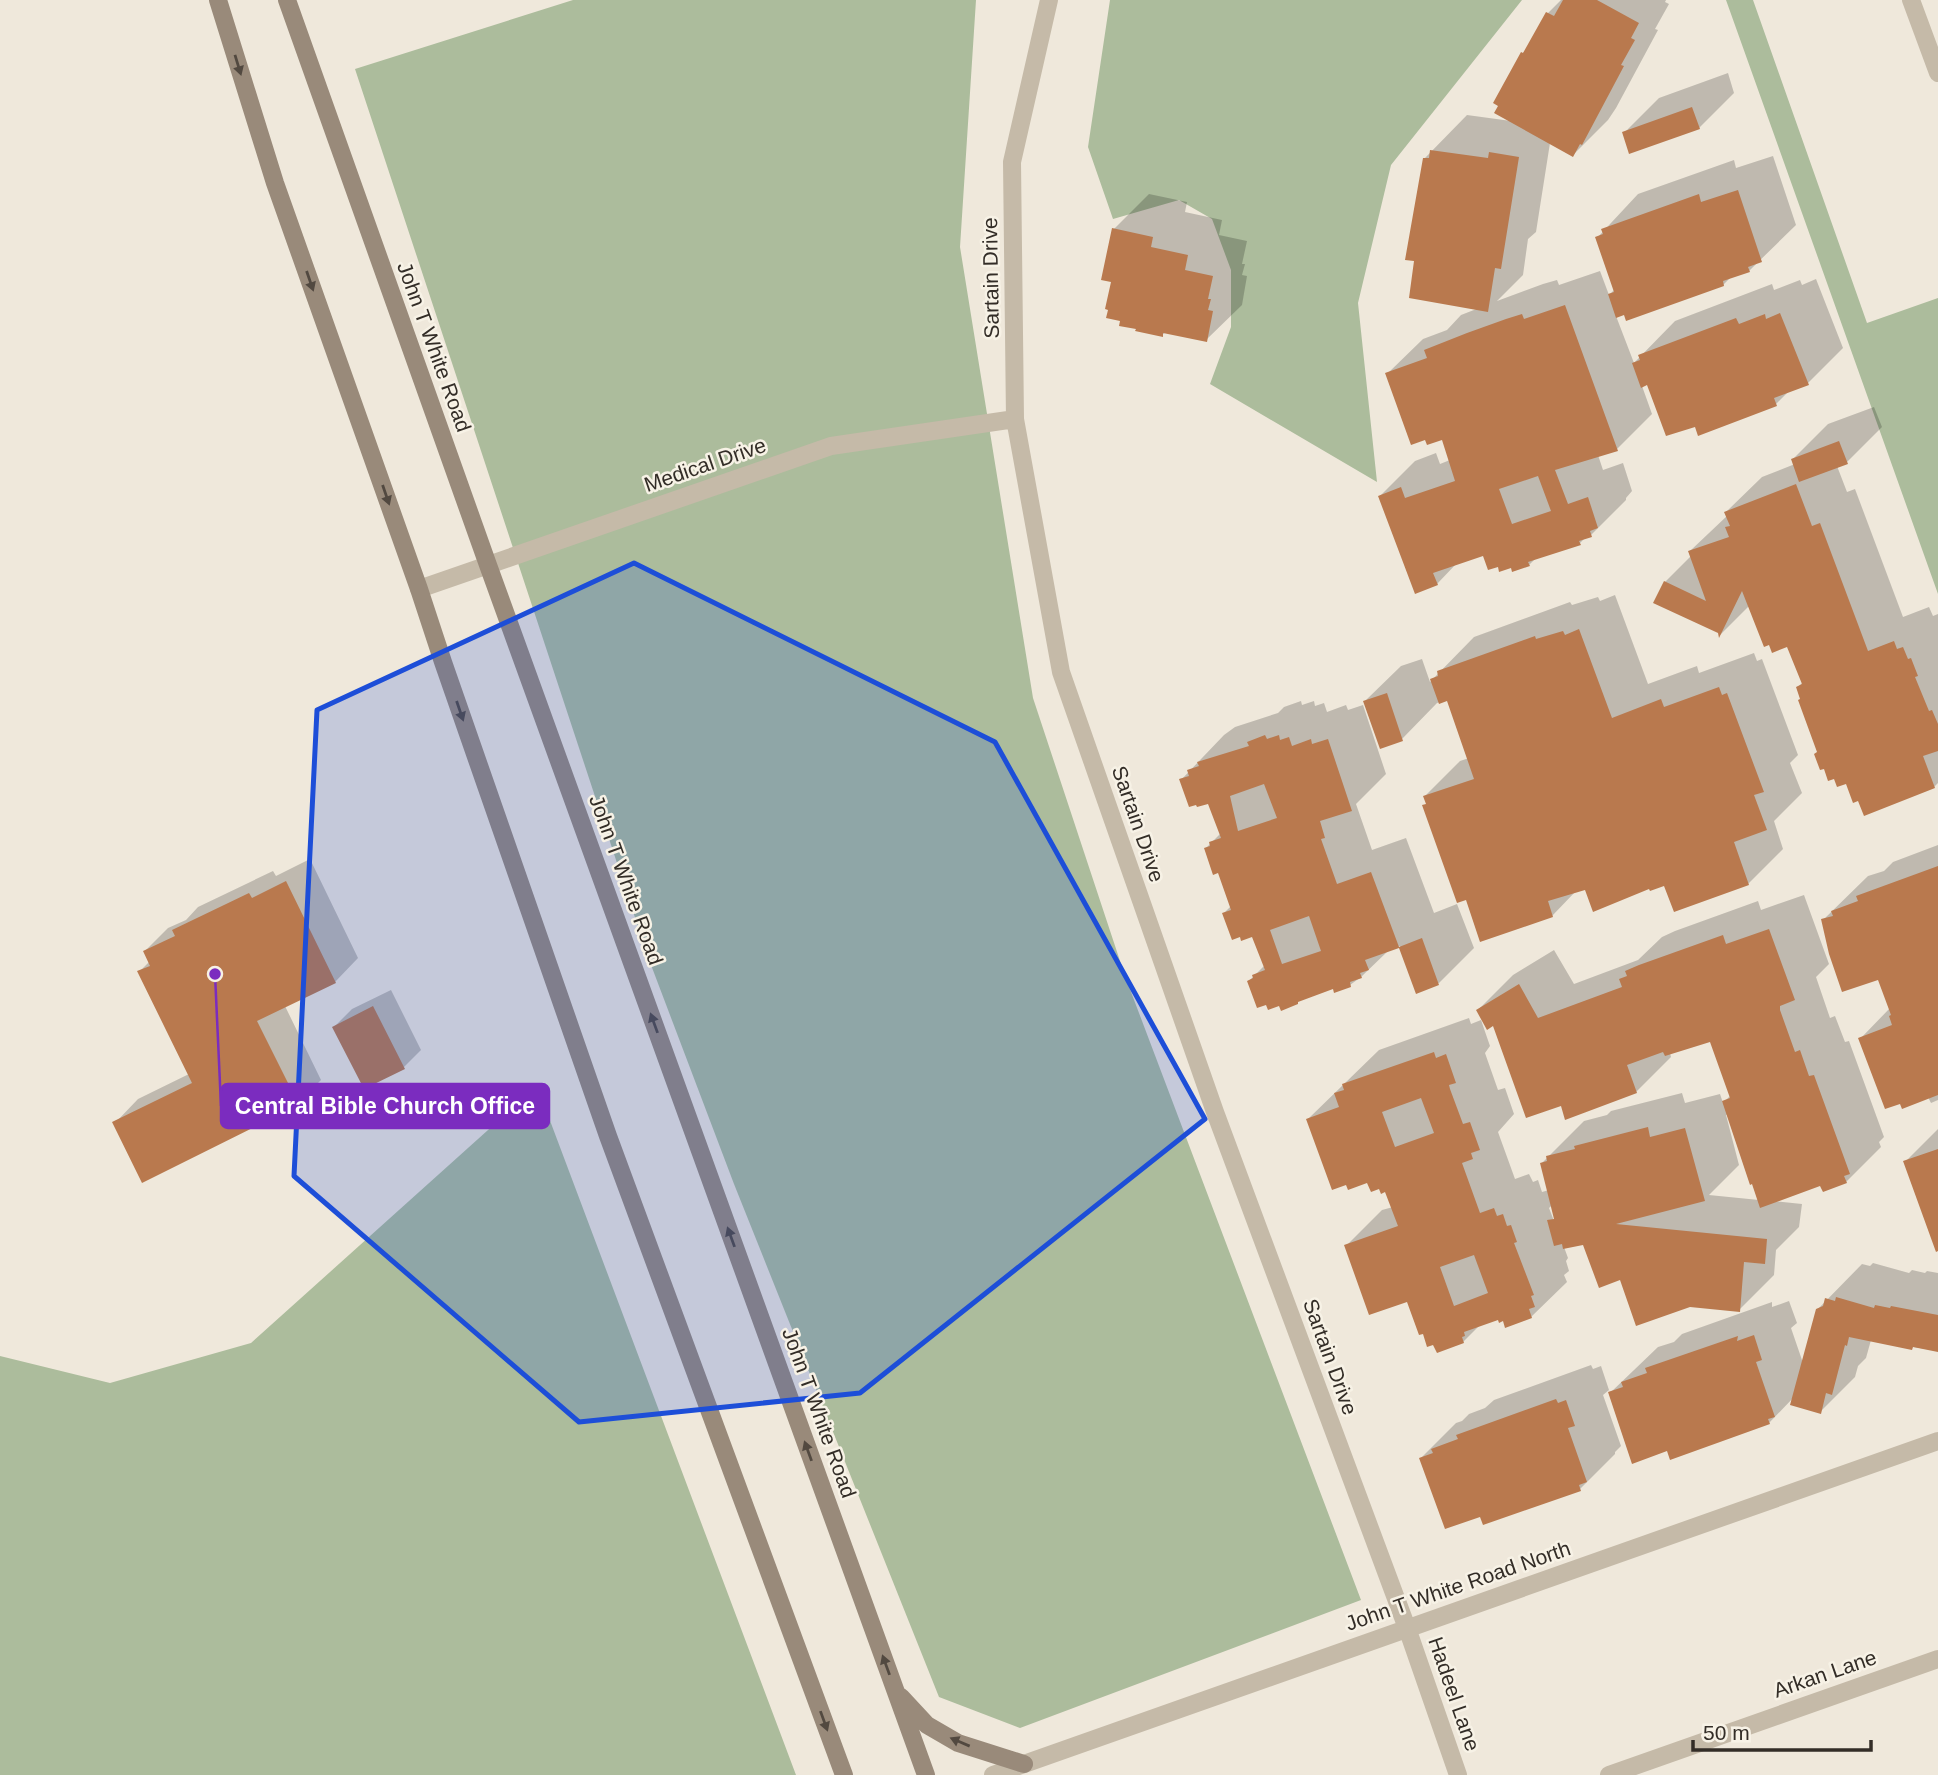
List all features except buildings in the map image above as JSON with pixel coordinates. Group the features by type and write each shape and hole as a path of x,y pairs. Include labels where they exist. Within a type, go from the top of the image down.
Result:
{"main road":[{"path":"218,0 275,183 608,1136 844,1775"},
{"name":"John T White Road","path":"287,0 488,565 926,1775"},
{"path":"895,1690 927,1725 958,1743 1024,1764"}],"street":[{"name":"Sartain Drive","path":"1049,0 1012,162 1015,419 1061,672 1215,1111 1408,1629"},
{"path":"1912,0 1938,73"},
{"name":"Medical Drive","path":"419,589 831,446 1015,419"},
{"name":"John T White Road North","path":"993,1775 1938,1441"},
{"name":"Hadeel Lane","path":"1408,1629 1458,1775"},
{"name":"Arkan Lane","path":"1609,1775 1938,1659"}],"highlighted area":[{"path":"634,563 995,742 1205,1119 860,1393 579,1422 294,1176 317,710"}],"green space":[{"path":"573,0 976,0 960,247 1033,698 1125,976 1361,1600 1020,1728 939,1697 734,1184 648,957 355,69"},
{"path":"1110,0 1522,0 1391,165 1358,303 1377,482 1210,384 1231,327 1231,270 1212,219 1179,200 1113,219 1088,147"},
{"path":"1726,0 1753,0 1867,323 1938,298 1938,594"},
{"path":"537,1086 796,1775 0,1775 0,1356 110,1383 251,1343"}],"place":[{"name":"Central Bible Church Office","path":"215,974"}]}
